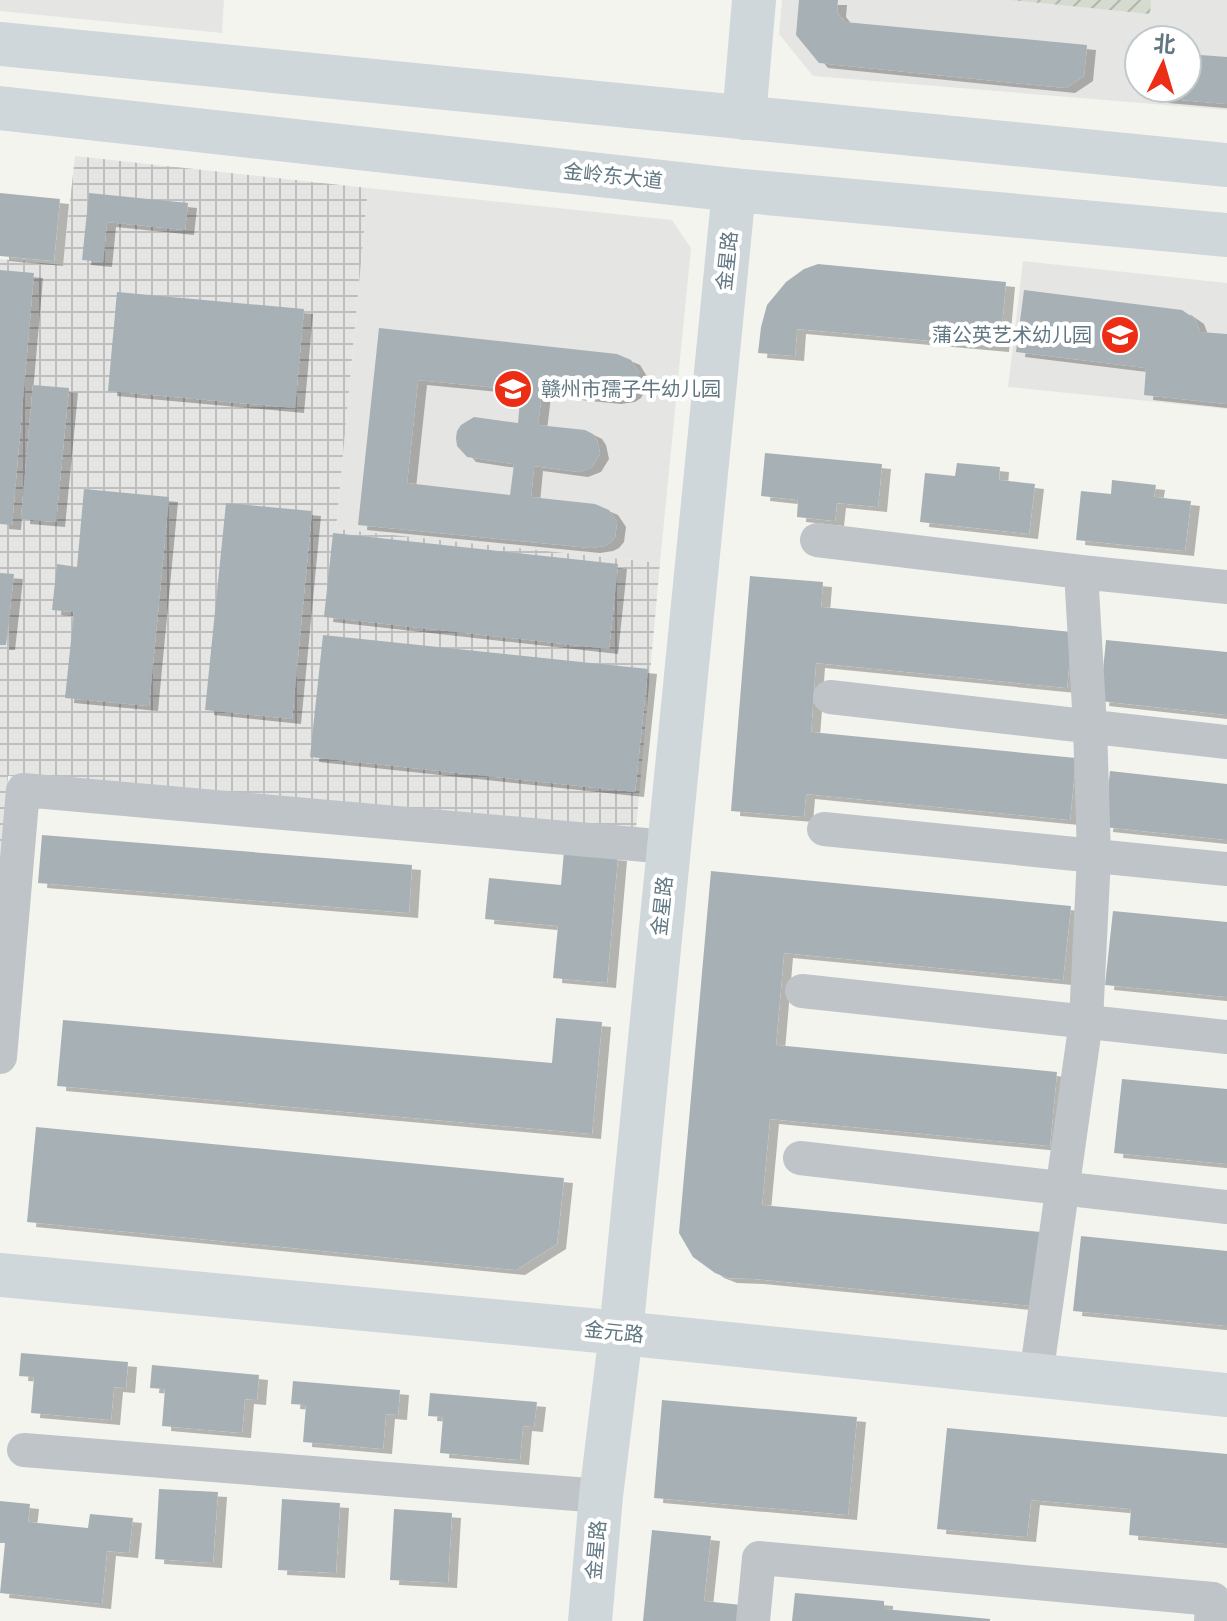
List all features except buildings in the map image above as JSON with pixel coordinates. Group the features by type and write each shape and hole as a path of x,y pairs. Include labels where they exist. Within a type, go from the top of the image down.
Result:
{"street":[{"path":"744,118 754,0"},
{"path":"0,44 1227,165"},
{"name":"金岭东大道","path":"0,108 734,190 1227,235"},
{"name":"金星路","path":"590,1621 734,190"},
{"path":"817,540 1227,587"},
{"path":"1036,1376 1086,1021 1094,856 1081,572"},
{"path":"830,697 1227,742"},
{"path":"0,1057 23,790 668,847"},
{"path":"824,829 1227,869"},
{"path":"802,991 1227,1037"},
{"path":"800,1158 1227,1207"},
{"name":"金元路","path":"0,1275 621,1333 1227,1395"},
{"path":"24,1450 601,1496"},
{"path":"753,1621 759,1558 1213,1599 1211,1621"}],"shaded area":[{"path":"0,0 224,0 222,33 0,11"},
{"path":"782,0 1227,0 1227,110 1154,104 1203,104 1203,24 1123,24 1123,101 813,76 779,34"},
{"path":"1010,0 1151,0 1150,14"},
{"path":"75,156 368,188 336,529 660,563 636,829 8,776 0,861 0,259 63,265"},
{"name":"赣州市孺子牛幼儿园","path":"368,188 672,220 691,248 660,563 336,529"},
{"name":"蒲公英艺术幼儿园","path":"1023,261 1227,283 1227,409 1008,387"}],"place":[{"name":"蒲公英艺术幼儿园","path":"1120,335"},
{"name":"赣州市孺子牛幼儿园","path":"513,389"}]}
